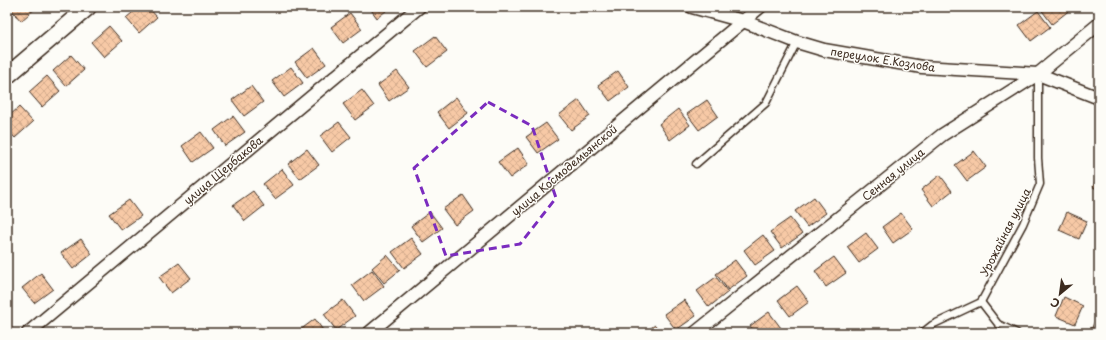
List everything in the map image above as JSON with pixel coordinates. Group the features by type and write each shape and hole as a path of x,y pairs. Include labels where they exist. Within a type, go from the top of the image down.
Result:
{"main road":[{"path":"7,76 88,7"}],"street":[{"name":"улица Щербакова","path":"28,333 418,7"},
{"name":"переулок Е.Козлова","path":"692,7 743,21 797,42 824,50 922,66 1038,74 1099,98"},
{"name":"улица Космодемьянской","path":"369,333 760,7"},
{"name":"Сенная улица","path":"695,333 942,135 1038,74 1099,24"}],"lane":[{"path":"696,164 766,103 797,42"},
{"name":"Урожайная улица","path":"981,302 1023,224 1040,184 1038,158 1038,74"},
{"path":"922,333 932,325 981,302 998,324 1017,333"}],"highlighted area":[{"path":"488,102 532,126 556,198 520,244 446,256 414,168"}],"building":[{"path":"9,7 37,7 21,21"},
{"path":"139,7 148,7 157,17 139,33 126,18"},
{"path":"369,7 391,7 377,18"},
{"path":"1070,7 1071,9 1052,24 1040,8"},
{"path":"1038,11 1050,27 1031,41 1019,25"},
{"path":"350,13 362,29 343,43 331,27"},
{"path":"109,26 122,41 104,57 91,42"},
{"path":"435,36 447,52 427,67 415,51"},
{"path":"314,48 326,64 307,78 295,62"},
{"path":"71,55 84,70 66,86 53,71"},
{"path":"291,67 303,83 284,97 272,81"},
{"path":"397,71 409,87 389,101 378,85"},
{"path":"618,71 629,87 610,101 598,85"},
{"path":"47,76 60,91 42,107 29,92"},
{"path":"251,86 263,102 244,116 232,100"},
{"path":"362,90 374,106 355,120 343,104"},
{"path":"456,97 468,113 449,128 437,112"},
{"path":"579,100 590,116 571,130 559,115"},
{"path":"707,100 718,116 699,130 687,114"},
{"path":"19,107 33,122 15,138 7,129 7,118"},
{"path":"678,109 690,125 670,140 659,124"},
{"path":"233,116 245,132 225,146 214,130"},
{"path":"339,122 351,137 332,152 320,136"},
{"path":"546,123 558,139 538,153 526,137"},
{"path":"201,132 213,148 193,162 182,146"},
{"path":"518,148 529,164 510,178 498,162"},
{"path":"307,149 319,165 300,179 288,164"},
{"path":"974,151 986,167 967,181 955,165"},
{"path":"282,169 294,185 275,199 263,184"},
{"path":"1099,173 1099,190 1093,187"},
{"path":"940,175 952,191 933,206 921,190"},
{"path":"253,191 264,206 245,221 233,205"},
{"path":"463,195 474,211 455,225 443,209"},
{"path":"814,197 826,213 807,227 795,211"},
{"path":"129,200 141,216 121,230 109,214"},
{"path":"430,212 442,228 423,242 411,226"},
{"path":"1067,212 1087,221 1079,239 1059,230"},
{"path":"901,213 913,229 893,243 882,227"},
{"path":"790,218 802,234 782,248 770,232"},
{"path":"866,233 878,249 859,263 847,247"},
{"path":"763,235 775,251 755,265 744,250"},
{"path":"411,238 423,254 404,268 392,252"},
{"path":"81,239 92,254 73,269 61,253"},
{"path":"387,255 400,270 384,283 372,268"},
{"path":"834,257 846,273 826,287 815,271"},
{"path":"735,260 747,276 728,290 716,274"},
{"path":"179,263 191,278 171,293 159,277"},
{"path":"372,270 384,286 364,301 352,285"},
{"path":"41,273 53,289 34,303 22,288"},
{"path":"716,277 728,292 709,307 697,291"},
{"path":"797,286 809,302 790,316 778,300"},
{"path":"1064,297 1083,306 1075,324 1056,316"},
{"path":"343,300 355,316 336,330 324,314"},
{"path":"684,300 696,316 676,330 664,314"},
{"path":"769,312 781,328 774,333 755,333 750,326"},
{"path":"1098,314 1099,333 1092,333 1090,332"},
{"path":"315,319 325,333 296,333"},
{"path":"655,325 661,333 644,333"}]}
